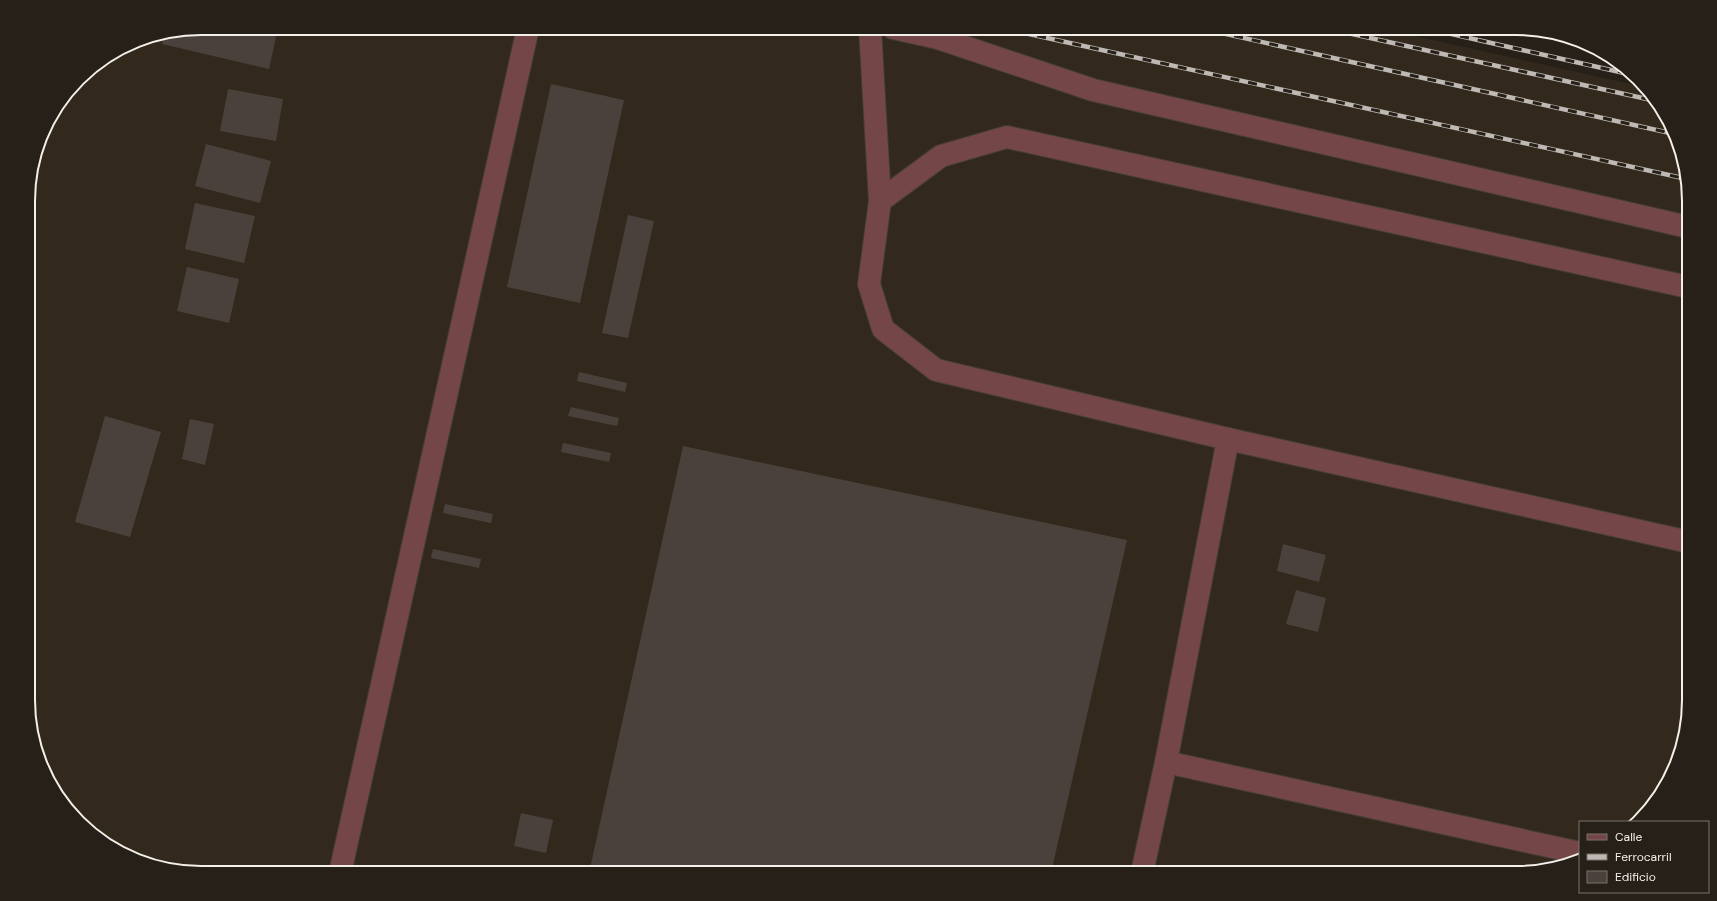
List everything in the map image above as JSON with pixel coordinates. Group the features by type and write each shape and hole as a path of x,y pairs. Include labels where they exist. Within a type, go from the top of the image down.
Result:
{"lane":[{"path":"342,866 526,35"},
{"path":"870,35 880,201 869,284 883,329 936,370 1228,439 1682,540"},
{"path":"924,35 938,38 1093,90 1682,226"},
{"path":"880,201 942,156 1007,137 1682,286"},
{"path":"1144,866 1166,762 1228,439"},
{"path":"1166,762 1579,853"}],"shaded area":[{"path":"190,35 1410,35 1634,85 1648,100 1660,118 1673,148 1679,169 1682,190 1681,721 1673,753 1665,773 1648,801 1629,821 1579,821 1579,853 1548,863 1527,866 190,866 169,863 148,857 118,844 100,832 76,809 57,783 44,753 38,732 35,711 35,190 38,169 44,148 57,118 69,100 92,76 118,57 148,44 169,38"}],"building":[{"path":"190,35 276,35 269,69 162,44 163,40"},
{"path":"551,84 624,100 580,303 507,287"},
{"path":"228,89 283,99 276,141 220,131"},
{"path":"206,144 271,161 260,203 195,186"},
{"path":"195,203 255,216 244,263 185,249"},
{"path":"628,215 654,221 628,338 602,333"},
{"path":"187,267 239,279 229,323 177,311"},
{"path":"579,372 627,383 625,392 577,381"},
{"path":"571,407 619,418 617,426 568,416"},
{"path":"105,416 161,432 130,537 75,522"},
{"path":"190,419 214,424 205,465 182,459"},
{"path":"563,443 611,453 609,462 561,452"},
{"path":"683,446 1127,540 1053,866 591,866"},
{"path":"445,504 493,514 491,523 443,513"},
{"path":"1283,544 1326,555 1319,582 1277,571"},
{"path":"433,549 481,559 479,568 431,558"},
{"path":"1296,590 1326,598 1318,632 1286,624"},
{"path":"521,813 553,820 546,853 514,846"}],"railway":[{"path":"1034,35 1681,178"},
{"path":"1230,35 1667,132"},
{"path":"1357,35 1647,99"},
{"path":"1456,35 1621,72"}]}
